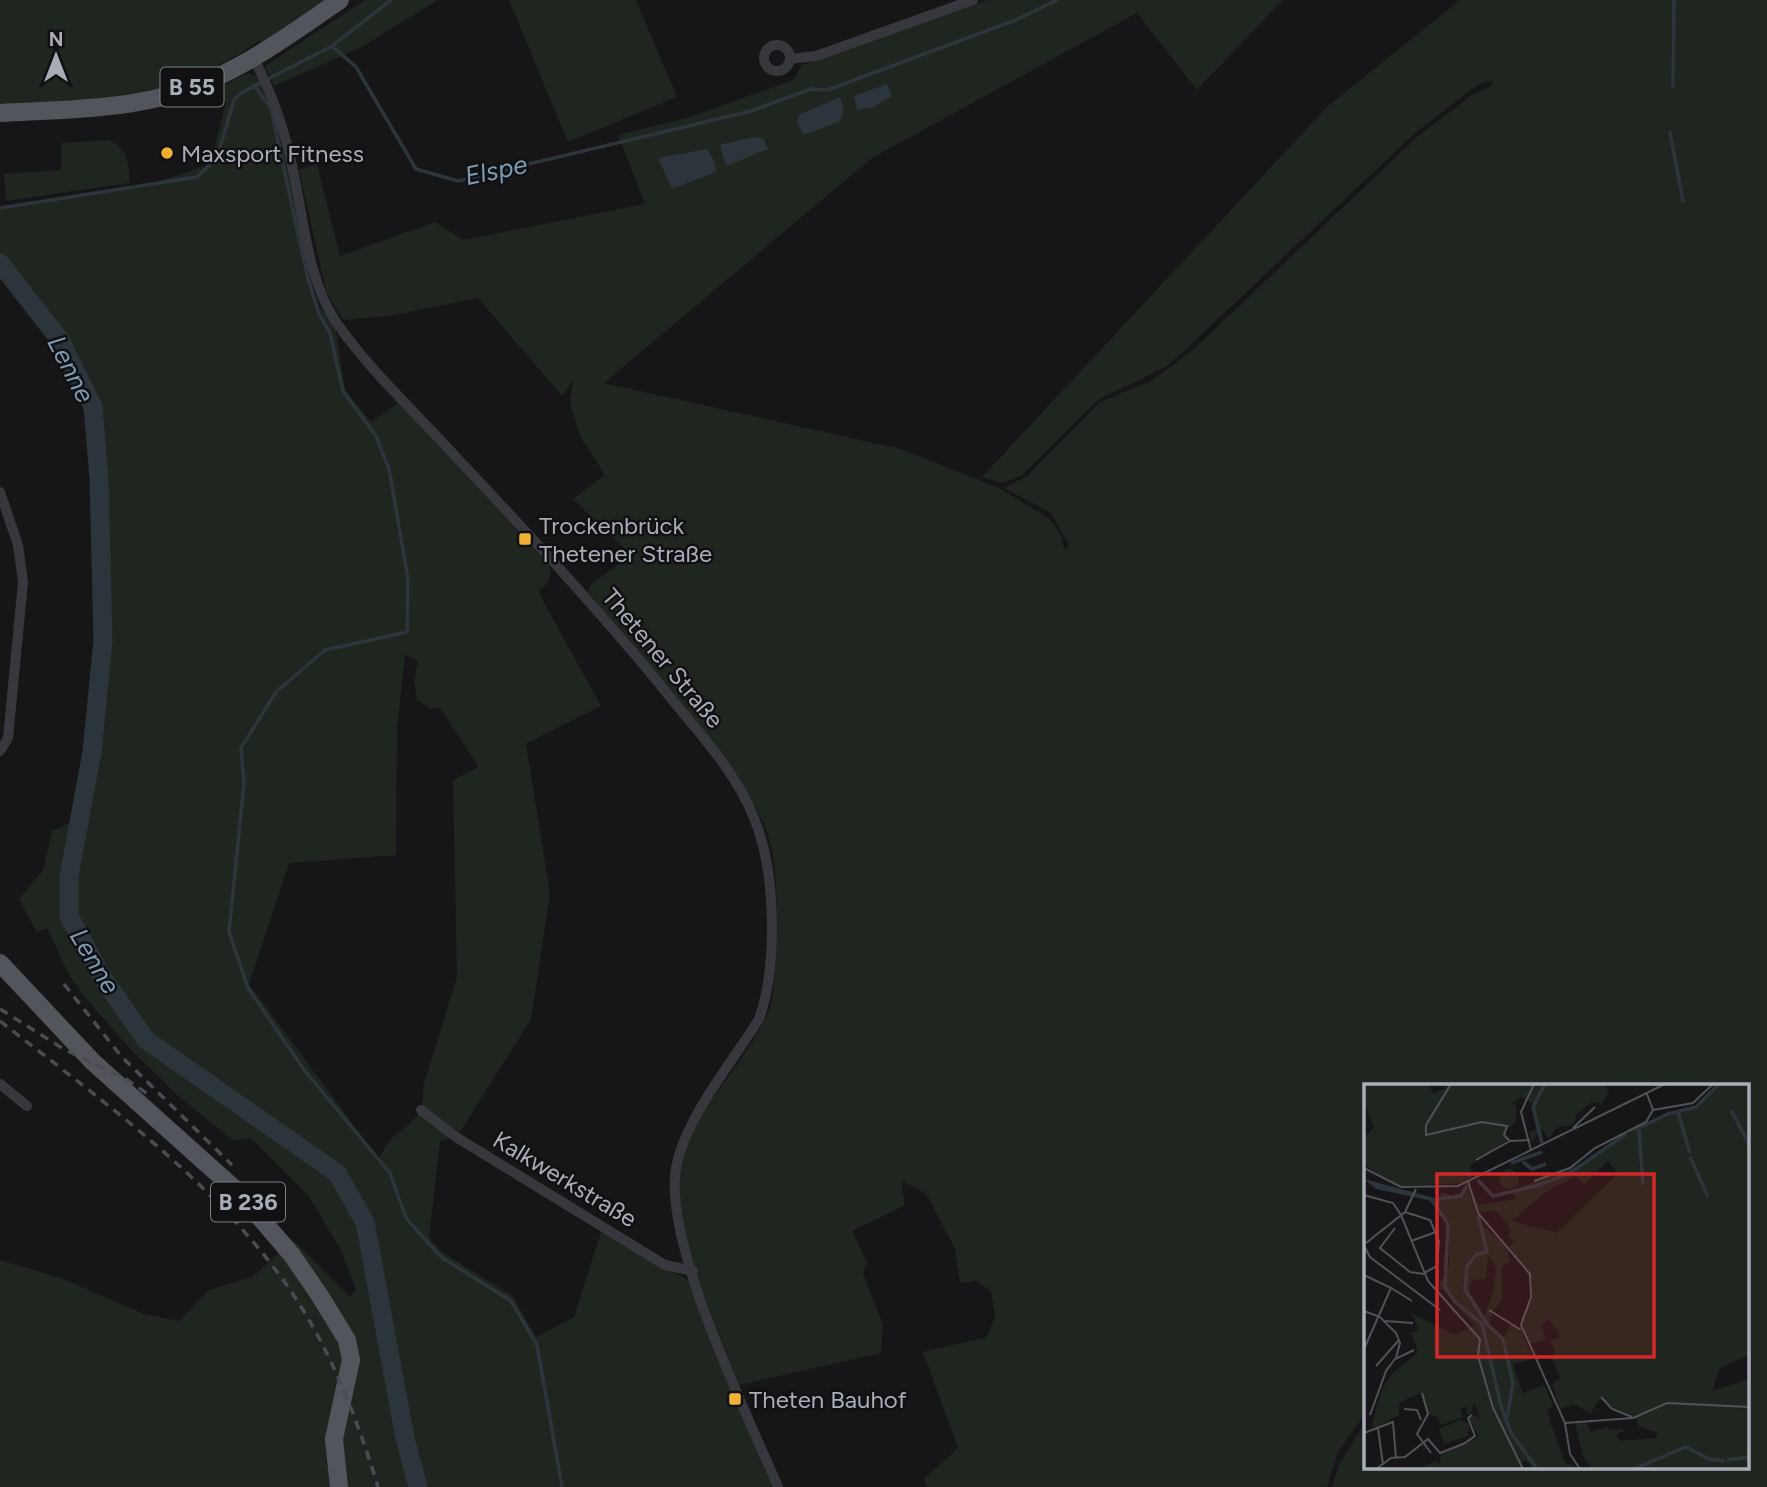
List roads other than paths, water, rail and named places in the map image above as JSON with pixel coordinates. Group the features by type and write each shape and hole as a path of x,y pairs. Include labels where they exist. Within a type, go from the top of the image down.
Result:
{"main road":[{"name":"B 55","path":"0,113 148,100 256,63 341,0"},
{"name":"B 236","path":"0,963 93,1062 237,1191 272,1230 320,1296 344,1334 351,1353 349,1377 334,1439 339,1487"}],"street":[{"path":"790,59 816,56 973,0"},
{"name":"Thetener Straße","path":"256,63 271,90 287,140 317,280 335,321 403,400 619,635 733,777 757,824 768,876 768,984 759,1020 696,1118 679,1158 676,1192 693,1272 708,1319 778,1487"},
{"path":"0,492 18,545 23,582 8,738 0,751"},
{"path":"0,1084 27,1105"},
{"name":"Kalkwerkstraße","path":"421,1110 456,1137 665,1265 693,1272"}],"waterway":[{"path":"332,46 391,0"},
{"name":"Elspe","path":"0,208 197,177 214,161 234,100 241,93 332,46 356,67 416,169 458,181 751,111 811,89 827,90 1016,20 1057,0"},
{"path":"1673,86 1674,0"},
{"path":"254,85 271,109 308,279 319,314 330,333 343,391 376,436 389,469 408,579 407,632 325,650 276,692 241,748 244,783 229,932 248,988 305,1071 390,1173 406,1218 441,1257 511,1301 537,1345 562,1487"},
{"path":"1670,132 1683,201"},
{"name":"Lenne","path":"0,263 60,340 93,407 99,478 103,640 92,752 69,876 69,916 102,977 146,1040 337,1173 365,1222 405,1438 418,1487"}],"railway":[{"path":"64,984 121,1056 232,1165"},
{"path":"0,1009 62,1048 126,1079 152,1097"},
{"path":"0,1021 153,1142 224,1209 256,1245 301,1307 328,1356 351,1407 378,1487"}],"place":[{"name":"Maxsport Fitness","path":"167,153"},
{"name":"Trockenbrück Thetener Straße","path":"525,539"},
{"name":"Theten Bauhof","path":"735,1399"}]}
